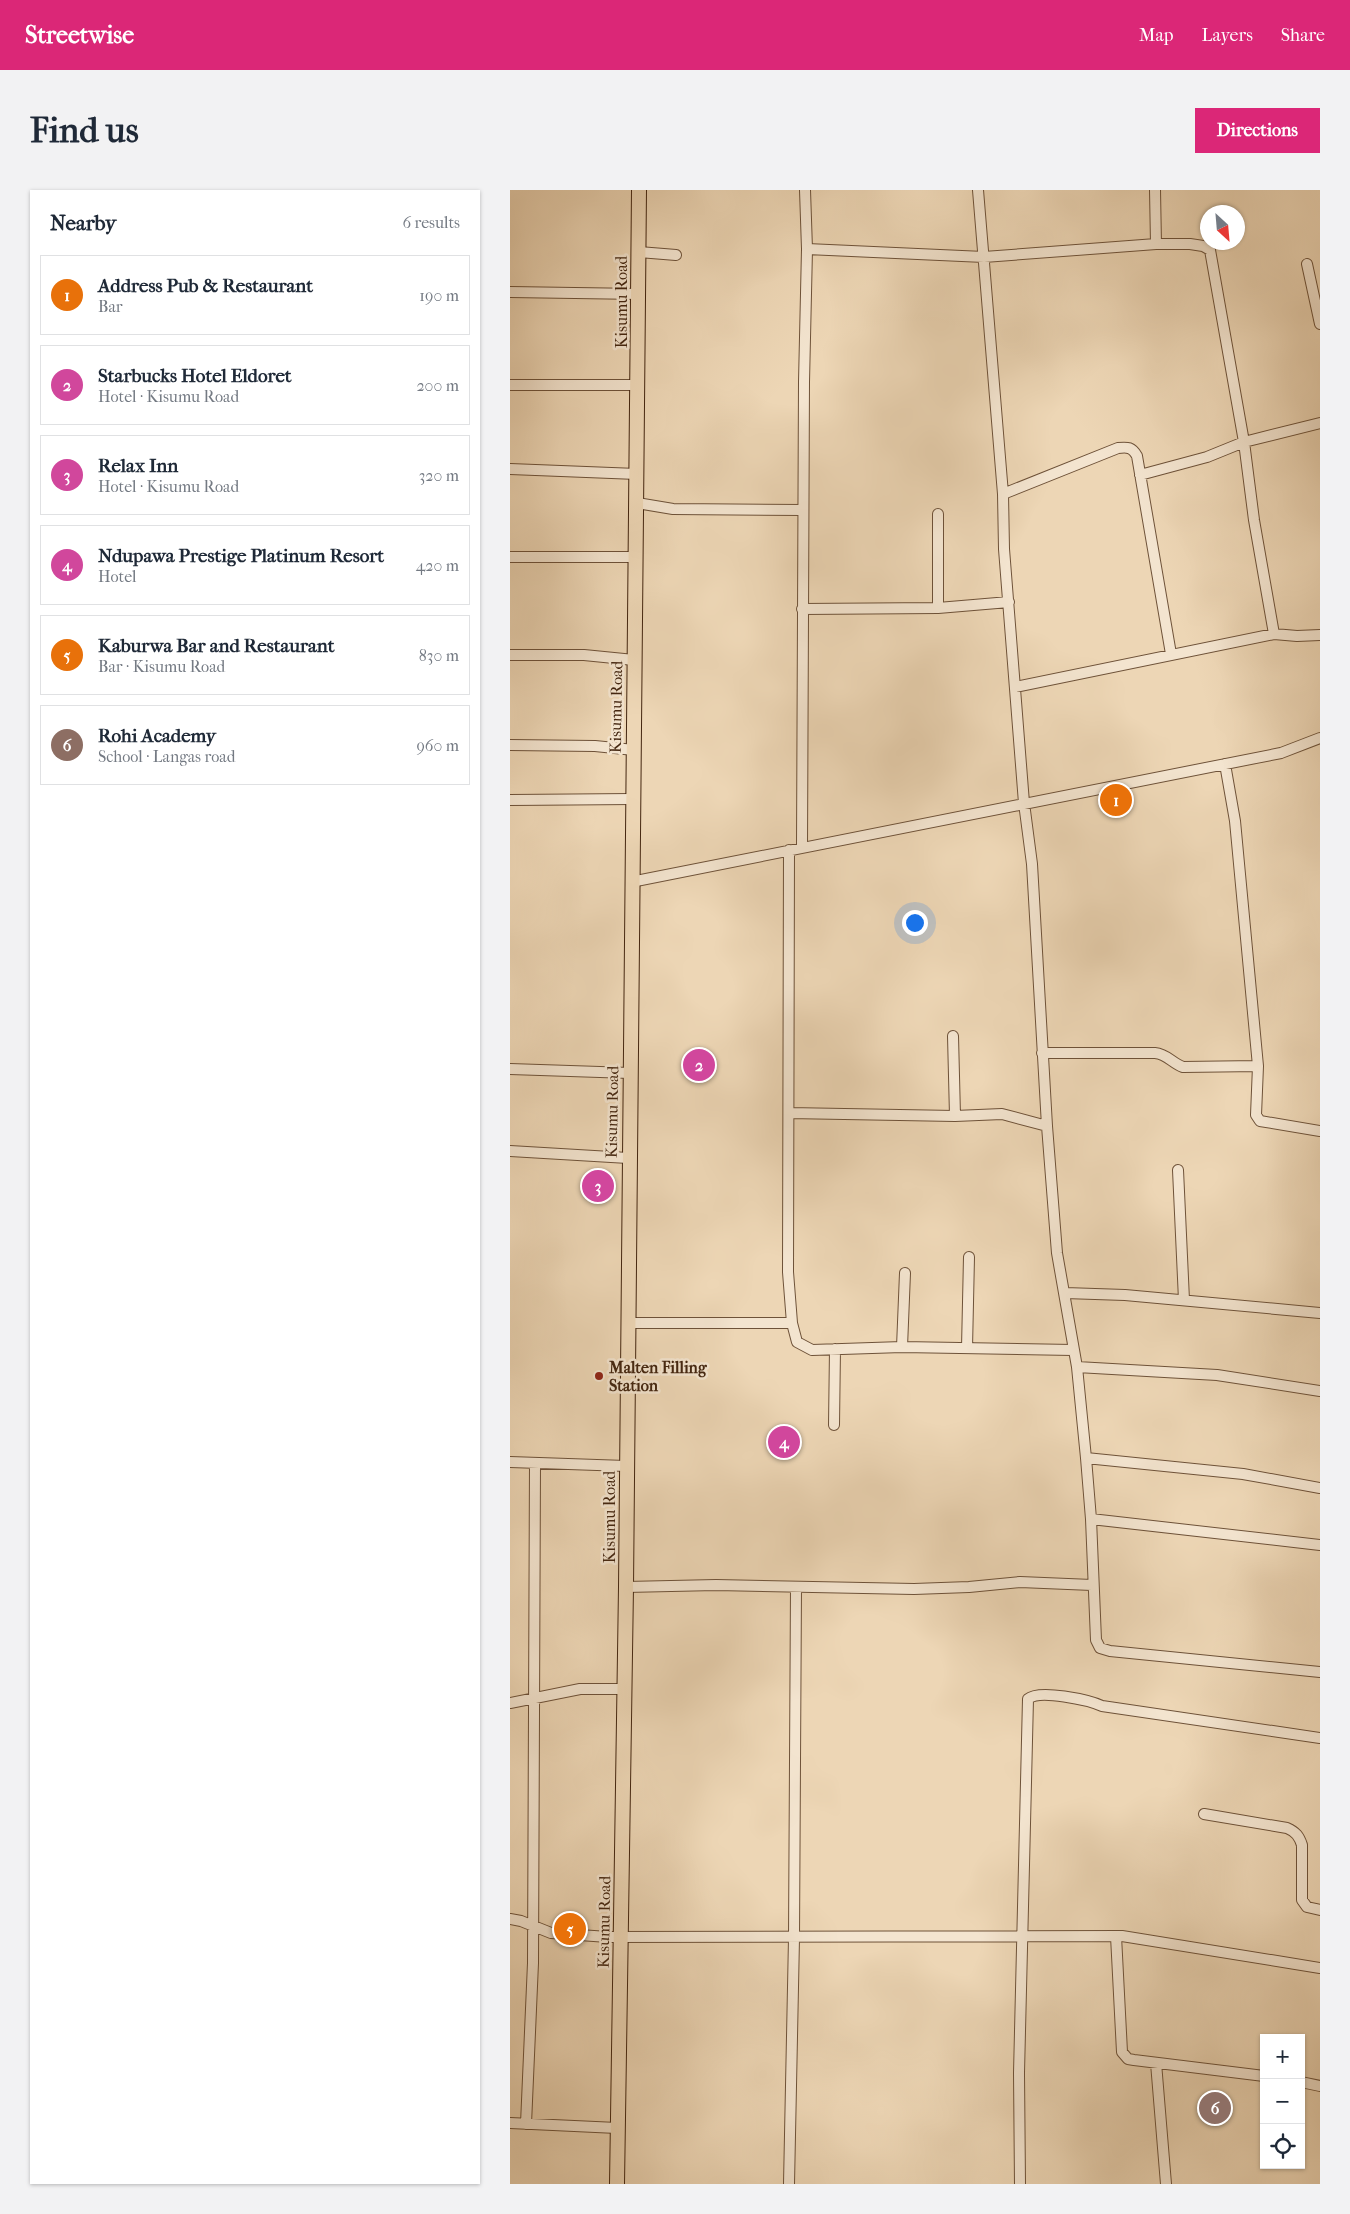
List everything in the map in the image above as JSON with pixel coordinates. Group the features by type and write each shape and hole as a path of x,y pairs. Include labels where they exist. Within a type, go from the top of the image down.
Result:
{"highway":[{"name":"Kisumu Road","path":"617,2184 626,1586 628,1158 635,557 639,385 639,190"}],"street":[{"path":"802,847 802,609 807,248 805,190"},
{"path":"978,190 1003,494 1024,803 1032,864 1046,1126 1058,1253 1076,1367 1086,1458 1091,1519 1092,1585 1096,1640 1104,1650 1320,1672"},
{"path":"1154,190 1156,244"},
{"path":"807,248 984,257 1156,244 1190,244 1203,246 1210,250 1244,442 1254,520 1274,634"},
{"path":"639,252 676,255"},
{"path":"1307,264 1320,324"},
{"path":"510,292 640,294"},
{"path":"510,385 639,385"},
{"path":"1140,475 1207,457 1244,442 1320,422"},
{"path":"1003,494 1118,448 1128,447 1134,450 1171,654"},
{"path":"510,469 637,474"},
{"path":"637,503 673,509 803,510"},
{"path":"938,514 938,608"},
{"path":"510,557 635,557"},
{"path":"802,609 938,608 1009,602"},
{"path":"1015,687 1274,634 1320,635"},
{"path":"510,655 584,655 634,660"},
{"path":"631,882 1225,764 1287,751 1320,738"},
{"path":"510,745 595,746 634,750"},
{"path":"1225,764 1235,821 1258,1066 1257,1119 1320,1131"},
{"path":"510,800 633,799"},
{"path":"789,850 788,1272 792,1323 797,1342 812,1350 902,1347 1073,1350"},
{"path":"953,1036 955,1116"},
{"path":"1042,1053 1155,1052 1166,1055 1174,1063 1183,1067 1258,1066"},
{"path":"510,1069 630,1073"},
{"path":"789,1113 955,1116 1002,1114 1046,1126"},
{"path":"510,1151 628,1158"},
{"path":"1178,1170 1184,1300"},
{"path":"967,1348 969,1257"},
{"path":"902,1347 905,1273"},
{"path":"1065,1294 1125,1295 1320,1313"},
{"path":"628,1323 792,1323"},
{"path":"834,1425 835,1349"},
{"path":"1076,1367 1217,1375 1320,1391"},
{"path":"1086,1458 1244,1474 1320,1488"},
{"path":"510,1462 626,1466"},
{"path":"526,2124 532,2029 536,1697 535,1463"},
{"path":"1091,1519 1320,1545"},
{"path":"626,1586 716,1585 914,1589 969,1588 1020,1582 1092,1585"},
{"path":"789,2184 794,1938 796,1587"},
{"path":"510,1703 580,1689 624,1689"},
{"path":"1020,2184 1019,2073 1027,1704 1031,1697 1078,1698 1102,1706 1320,1738"},
{"path":"1204,1814 1287,1828 1294,1832 1299,1837 1302,1845 1302,1900 1306,1907 1320,1910"},
{"path":"510,1919 521,1921 533,1927 571,1935 794,1938 1023,1935 1116,1936 1320,1968"},
{"path":"1116,1936 1122,2052 1128,2059 1260,2075"},
{"path":"1156,2062 1166,2184"},
{"path":"1305,2083 1320,2086"},
{"path":"510,2123 617,2128"}],"place":[{"name":"Address Pub & Restaurant","path":"1116,800"},
{"name":"Starbucks Hotel Eldoret","path":"699,1065"},
{"name":"Relax Inn","path":"598,1186"},
{"name":"Malten Filling Station","path":"599,1376"},
{"name":"Ndupawa Prestige Platinum Resort","path":"784,1442"},
{"name":"Kaburwa Bar and Restaurant","path":"570,1929"},
{"name":"Rohi Academy","path":"1215,2108"}]}
